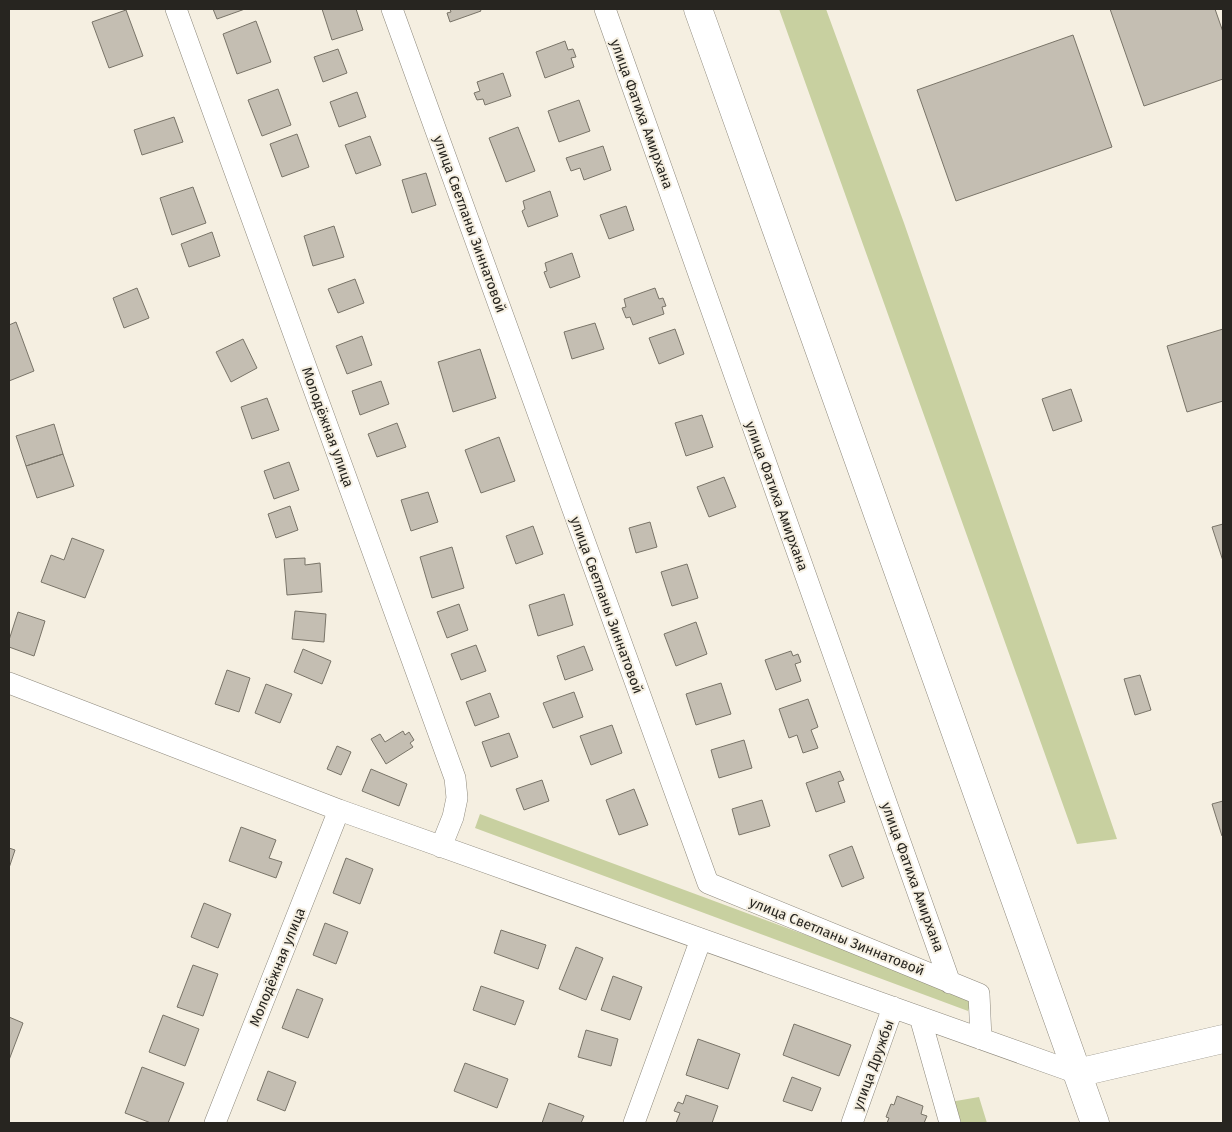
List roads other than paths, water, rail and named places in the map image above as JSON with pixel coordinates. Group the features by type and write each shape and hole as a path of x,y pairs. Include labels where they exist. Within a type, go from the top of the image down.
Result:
{"street":[{"name":"Молодёжная улица","path":"176,9 455,778 457,798 453,817 441,847"},
{"name":"улица Светланы Зиннатовой","path":"392,9 708,883 979,994 982,1039"},
{"name":"улица Фатиха Амирхана","path":"605,9 950,982"},
{"path":"698,9 1095,1123"},
{"path":"9,683 339,810 1077,1072 1223,1039"},
{"name":"Молодёжная улица","path":"215,1123 339,810"},
{"path":"634,1123 701,939"},
{"name":"улица Дружбы","path":"852,1123 893,1007"},
{"path":"920,1017 950,1123"}]}
